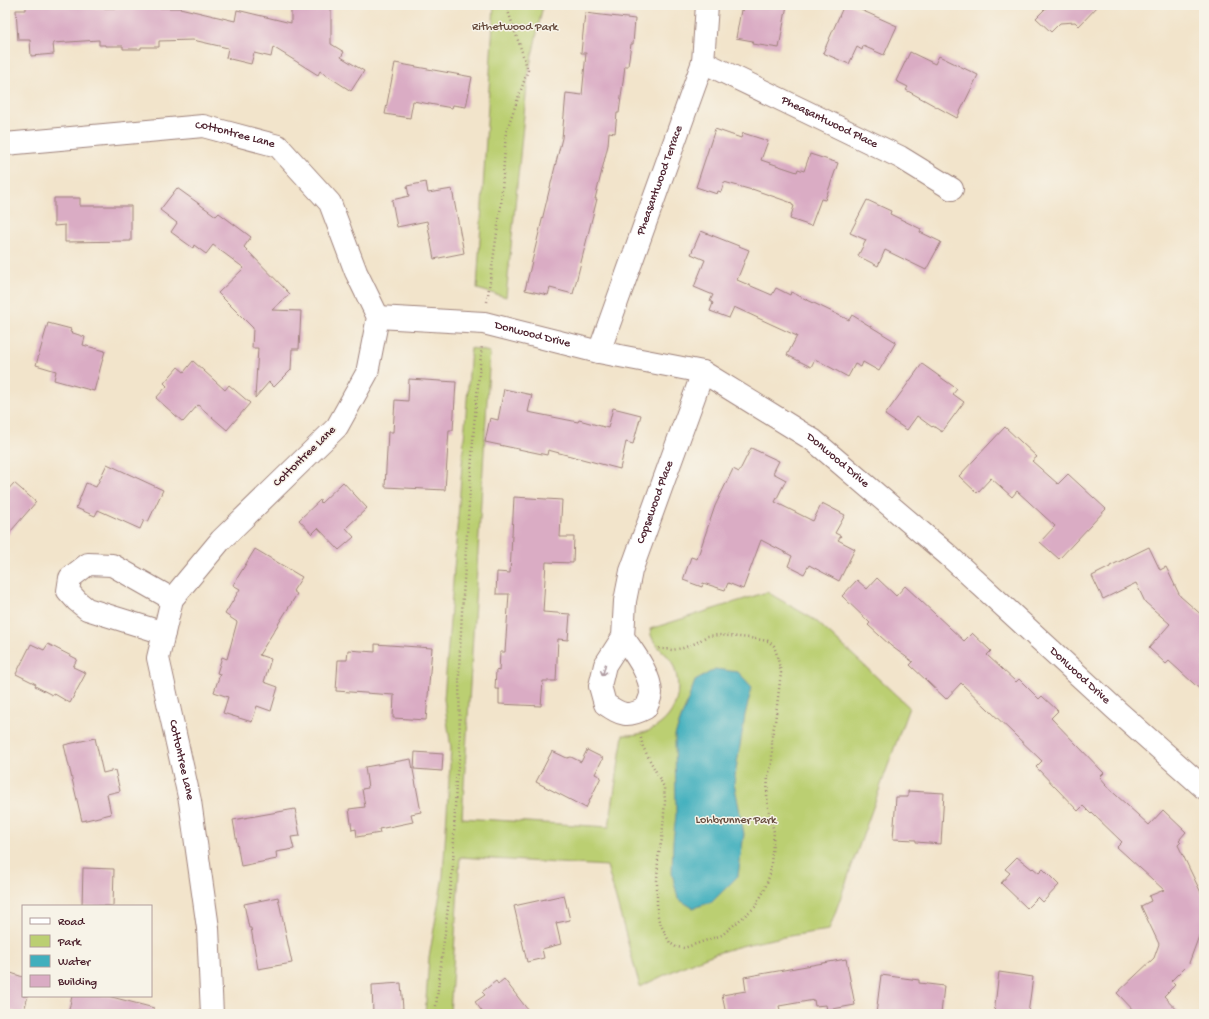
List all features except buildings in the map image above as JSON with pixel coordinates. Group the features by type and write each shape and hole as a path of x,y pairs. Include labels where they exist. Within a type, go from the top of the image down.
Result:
{"street":[{"name":"Pheasantwood Terrace","path":"599,352 703,62 708,5"},
{"name":"Pheasantwood Place","path":"703,62 900,157 952,189"},
{"name":"Cottontree Lane","path":"5,144 203,126 278,146 330,204 356,272 378,317 367,373 338,427 220,540 172,599 158,658 190,801 208,928 212,1014"},
{"name":"Donwood Drive","path":"378,317 484,323 599,352 703,372 813,440 948,555 1115,710 1204,788"},
{"name":"Copsewood Place","path":"624,637 625,601 631,571 703,372"},
{"path":"164,633 87,609 68,591 70,578 88,564 112,565 172,599"},
{"path":"624,637 636,656 648,680 651,694 646,708 635,714 619,714 604,704 600,686 605,665 624,637"}],"path":[{"path":"435,1014 453,866 456,788 460,754 459,670 462,612 474,425 484,323 501,205 506,132 528,70 506,5"},
{"path":"635,714 643,747 664,787 665,801 662,838 656,881 657,911 659,921 670,943 684,948 722,935 755,907 764,891 770,874 774,832 768,808 767,794 768,776 772,762 772,736 781,674 778,655 774,646 768,641 719,635 707,636 696,643 683,648 672,650 657,648 636,656"}],"green space":[{"name":"Rithetwood Park","path":"494,5 543,5 528,75 506,297 477,289"},
{"name":"Lohbrunner Park","path":"471,348 490,352 462,818 609,827 623,735 649,731 660,724 668,716 674,706 677,694 677,681 672,662 653,641 650,629 767,592 815,620 909,707 829,930 739,946 694,962 640,987 607,866 460,857 450,1014 425,1014 429,958 443,876 451,748 444,699"}],"water":[{"path":"715,669 738,672 752,687 745,715 734,782 744,834 738,876 712,902 693,908 678,899 672,873 673,841 676,815 675,735 695,681"}]}
